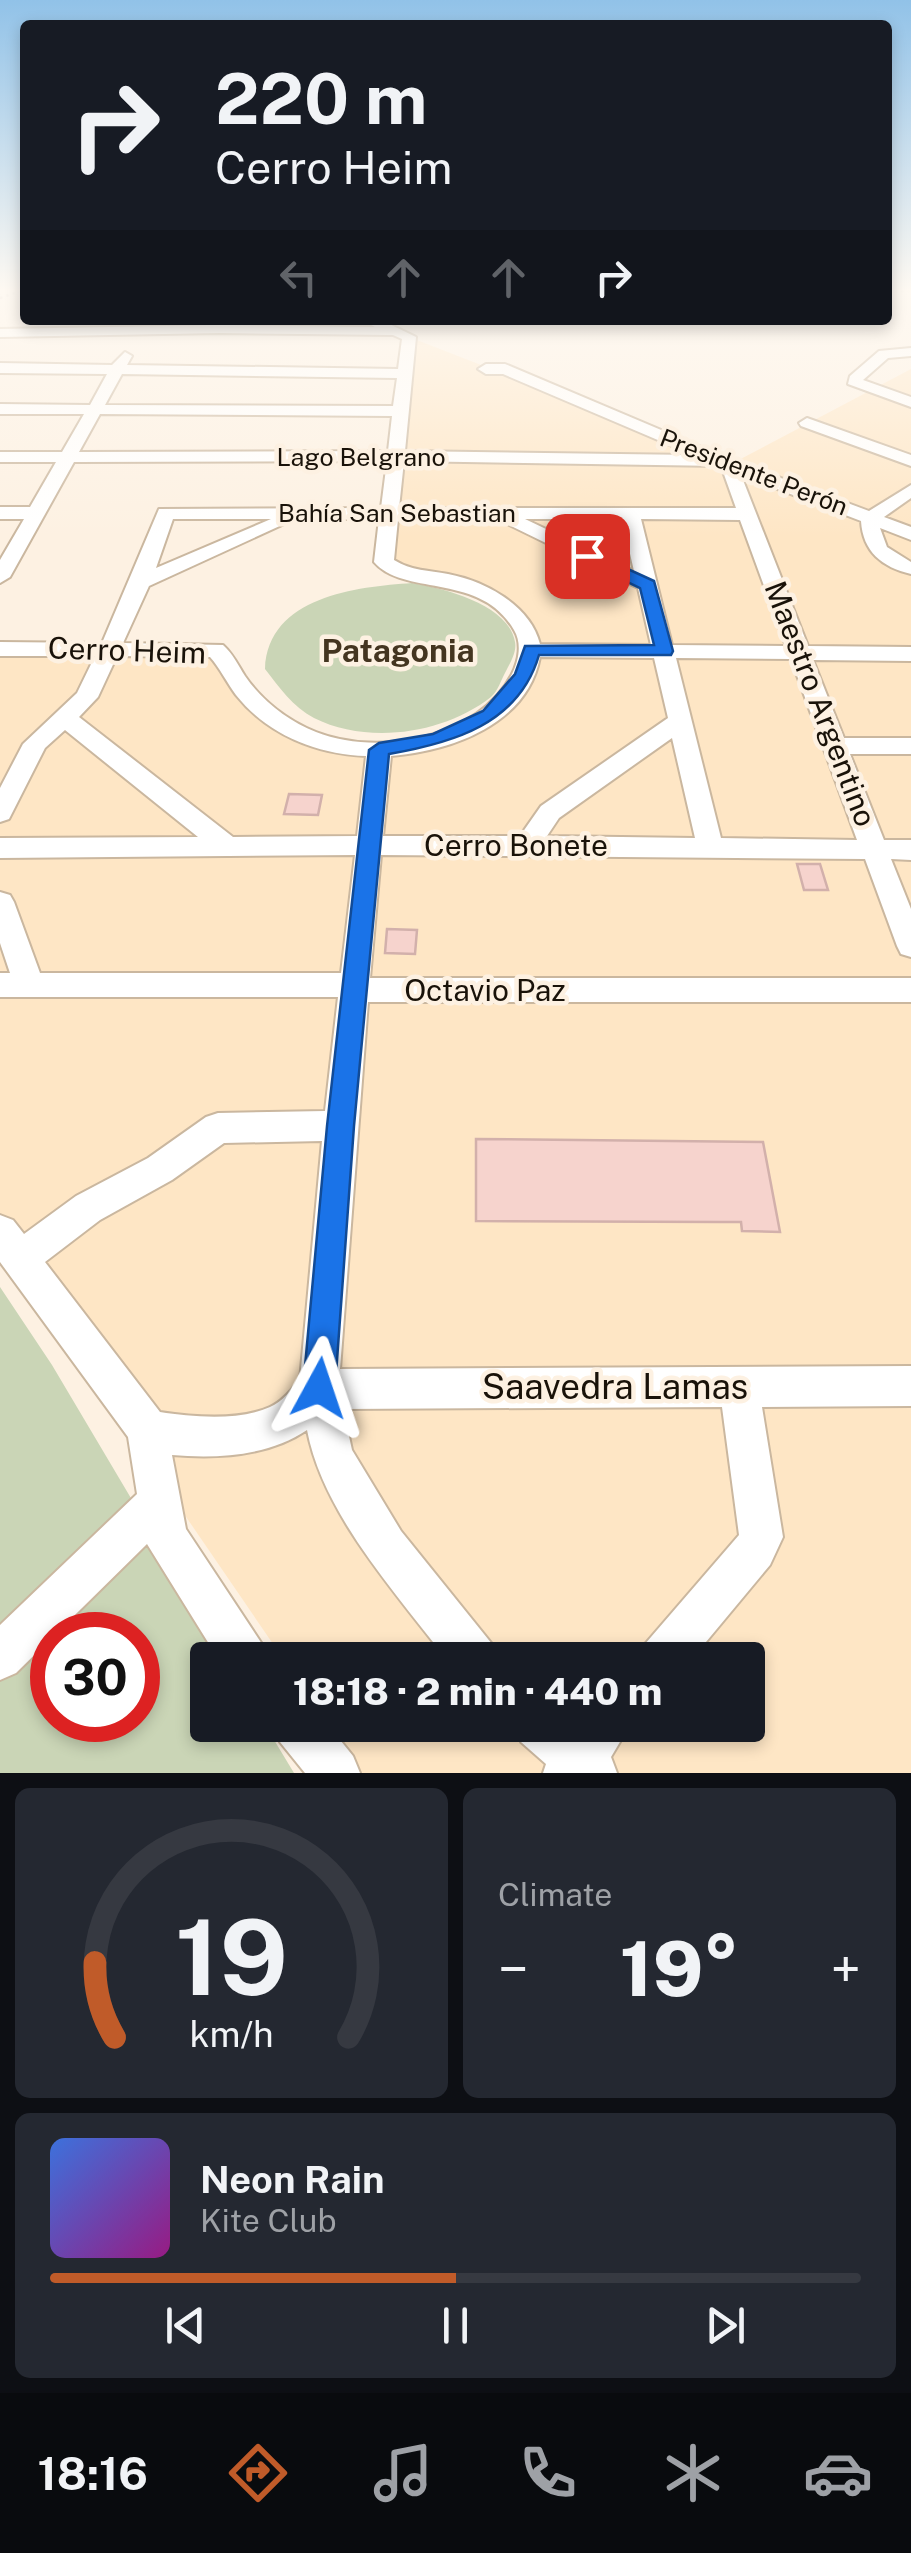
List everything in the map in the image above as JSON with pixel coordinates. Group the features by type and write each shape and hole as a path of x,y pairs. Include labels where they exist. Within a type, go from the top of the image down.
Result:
{"street":[{"path":"0,577 117,372"},
{"path":"297,372 404,374 384,562 399,572 452,581 478,591 522,625 532,650 911,654"},
{"name":"Presidente Perón","path":"508,372 911,534"},
{"path":"863,372 855,379 856,384 911,402"},
{"path":"0,409 400,411"},
{"path":"807,424 911,461"},
{"name":"Lago Belgrano","path":"0,457 396,456 727,462"},
{"name":"Maestro Argentino","path":"727,462 911,946"},
{"path":"911,490 870,518 872,540 894,564 911,568"},
{"path":"0,512 36,513"},
{"name":"Bahía San Sebastian","path":"140,582 166,513 747,514"},
{"path":"496,513 648,585"},
{"path":"0,813 35,744 87,697 140,582 298,514"},
{"path":"630,514 710,846"},
{"name":"Cerro Heim","path":"0,649 215,650 260,706 292,731 348,749 379,750 438,740 490,716 524,676 532,650"},
{"path":"64,717 226,846"},
{"path":"529,845 550,812 681,720"},
{"path":"836,746 911,746"},
{"path":"379,750 340,1126 319,1388 333,1457 386,1546 462,1642"},
{"name":"Cerro Bonete","path":"0,848 529,845 911,850"},
{"path":"0,902 15,985"},
{"name":"Octavio Paz","path":"15,985 356,986 382,992 911,990"},
{"path":"234,1642 166,1537 147,1429 10,1246 160,1169 218,1128 340,1126"},
{"name":"Saavedra Lamas","path":"319,1388 911,1386"},
{"path":"676,1642 755,1550 761,1537 739,1387"},
{"path":"147,1429 166,1437 192,1438 267,1427 284,1422 319,1388"},
{"path":"0,1657 160,1502"},
{"path":"311,1742 336,1773"},
{"path":"563,1742 586,1758"}],"shaded area":[{"path":"406,372 498,372 733,463 911,372 911,1773 361,1773 340,1742 765,1742 765,1642 272,1642 0,1245 0,649 215,650 292,731 379,750 466,729 524,676 522,625 478,591 389,567"}],"green space":[{"path":"412,583 472,600 501,617 510,629 514,653 498,689 472,710 405,732 358,731 306,713 265,669 270,645 282,625 298,611 342,593"},
{"path":"0,1287 52,1365 216,1642 190,1642 190,1742 275,1742 294,1773 0,1773"}],"building":[{"path":"289,794 322,795 318,815 284,814"},
{"path":"797,864 820,864 828,890 804,890"},
{"path":"387,929 417,930 415,954 385,953"},
{"path":"476,1139 763,1142 780,1232 742,1231 741,1222 476,1221"}],"district":[{"name":"Patagonia","path":"398,651"}],"route":[{"path":"319,1388 340,1126 379,750 438,740 490,716 524,676 532,650 664,651 648,585 587,556"}]}
